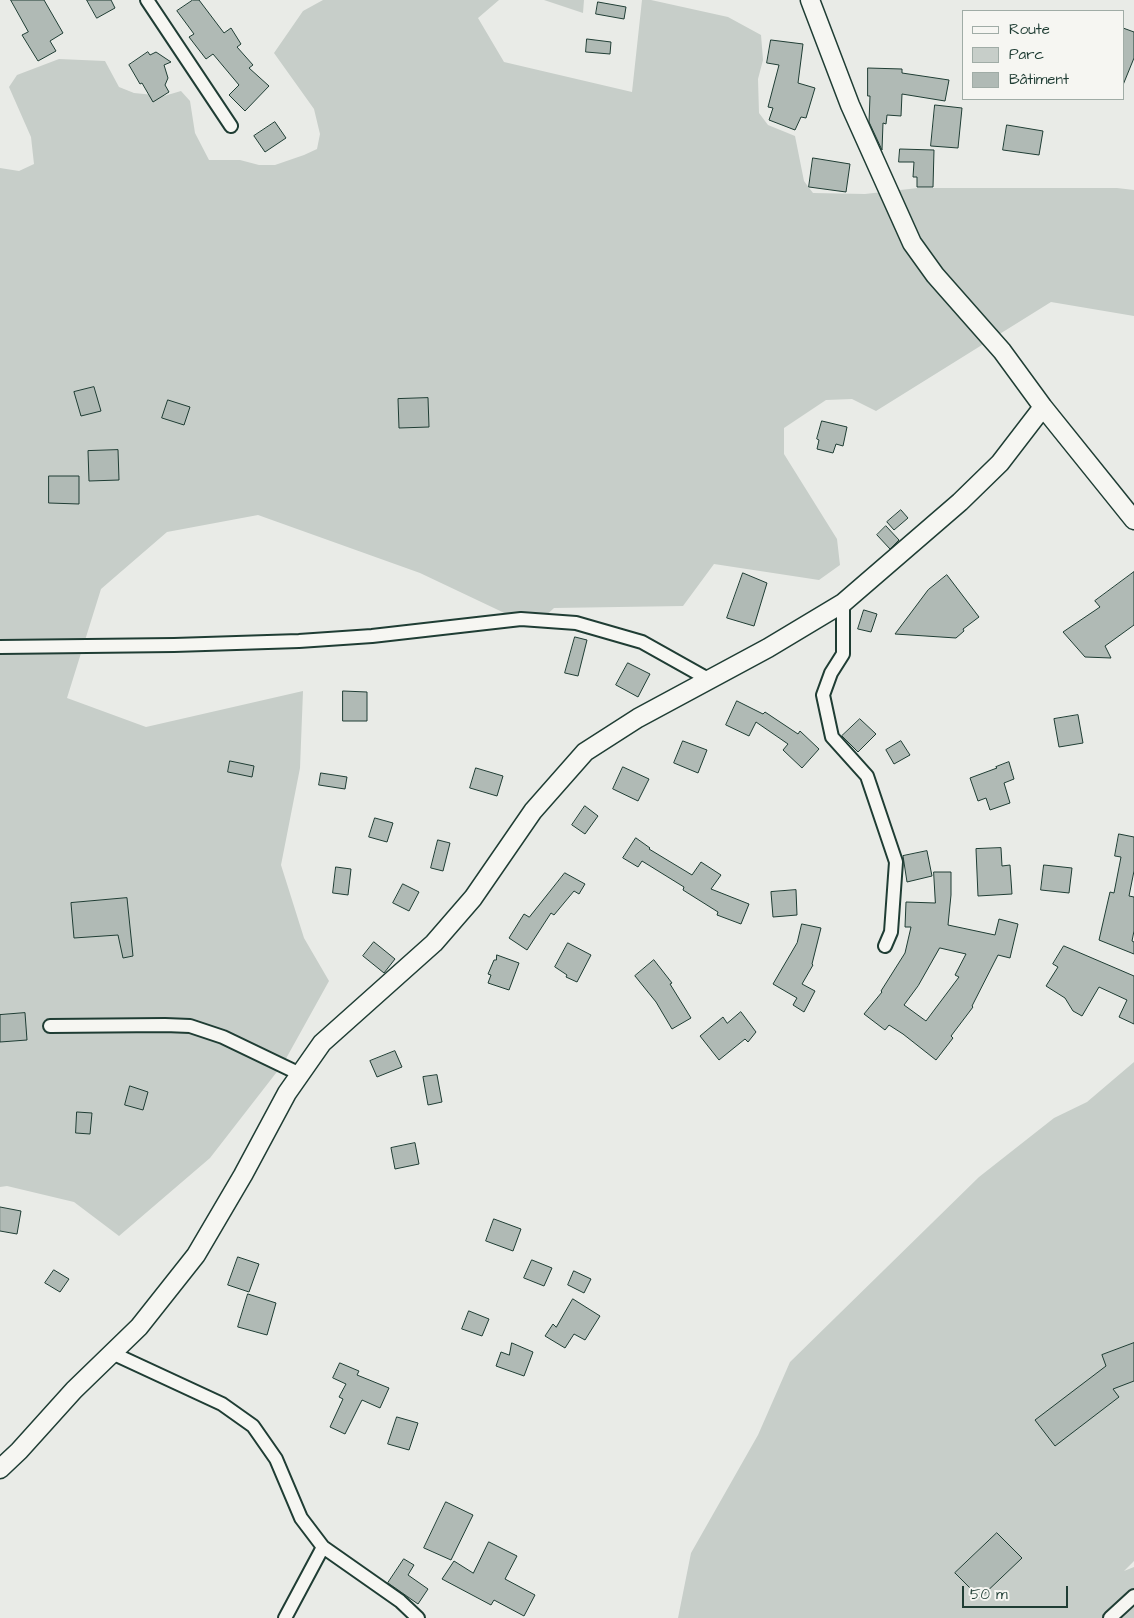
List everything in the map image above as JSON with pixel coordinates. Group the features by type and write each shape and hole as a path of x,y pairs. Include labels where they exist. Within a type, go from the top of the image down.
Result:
{"street":[{"path":"147,0 232,126"},
{"path":"810,0 850,105 912,243 934,275 1002,351 1043,407 1134,520"},
{"path":"0,1469 74,1390 139,1327 196,1255 243,1175 287,1093 322,1043 434,943 472,898 533,811 584,752 638,718 768,648 843,602 960,502 1000,463 1043,407"},
{"path":"843,602 843,654 831,673 824,695 832,737 867,776 896,862 892,932 885,946"},
{"path":"0,647 299,641 372,636 521,619 576,623 642,642 708,679"},
{"path":"50,1026 165,1024 190,1026 223,1037 300,1074"},
{"path":"112,1353 222,1404 253,1426 276,1459 301,1518 323,1548 400,1601 418,1618"},
{"path":"285,1618 323,1548"},
{"path":"1110,1618 1134,1596"}],"green space":[{"path":"323,0 499,0 478,18 504,62 632,92 642,0 651,0 728,17 761,35 763,60 758,79 759,113 768,125 795,136 804,181 813,193 865,194 918,188 1117,188 1134,190 1134,316 1051,302 876,411 852,399 826,400 784,428 784,454 837,539 840,565 819,580 714,564 683,606 554,608 534,627 420,573 258,515 167,532 101,589 67,698 146,727 303,691 300,768 281,865 304,938 329,981 283,1064 210,1158 119,1236 74,1202 7,1186 0,1187 0,168 19,171 34,164 31,137 9,87 17,75 59,59 105,61 119,87 134,93 164,96 181,91 190,101 195,133 209,160 240,160 259,165 275,165 317,149 320,134 314,109 274,53 303,11"},
{"path":"544,0 584,0 583,13"},
{"path":"1134,1062 1134,1561 1124,1571 1134,1567 1134,1618 678,1618 691,1553 758,1435 790,1362 979,1177 1054,1118 1087,1102"}],"building":[{"path":"11,0 44,0 63,33 50,41 56,51 38,61 22,35 28,32"},
{"path":"87,0 111,0 115,8 97,18"},
{"path":"193,0 199,0 224,33 231,28 241,44 237,47 253,65 249,68 269,86 245,111 229,95 239,85 213,54 206,59 189,37 194,34 177,11"},
{"path":"598,2 626,7 624,19 596,14"},
{"path":"1124,28 1134,32 1134,58 1124,83"},
{"path":"587,39 611,42 610,54 586,52"},
{"path":"771,40 803,44 798,83 815,88 806,118 801,117 795,130 769,120 773,108 768,107 779,65 767,63"},
{"path":"148,52 150,55 156,52 171,62 164,65 168,78 165,85 169,92 153,102 129,65"},
{"path":"868,68 902,69 902,73 949,80 945,101 902,94 901,116 887,115 886,124 883,123 882,150 869,122"},
{"path":"935,105 962,108 958,148 931,146"},
{"path":"275,122 286,138 265,152 254,136"},
{"path":"1007,125 1043,131 1039,155 1003,150"},
{"path":"900,149 934,150 933,187 917,187 917,177 913,177 914,162 899,162"},
{"path":"813,158 850,164 846,192 809,187"},
{"path":"94,387 101,411 81,416 74,392"},
{"path":"428,398 429,427 399,428 398,399"},
{"path":"168,400 190,407 184,425 162,418"},
{"path":"822,421 847,427 843,446 836,444 833,453 817,449 819,440 817,439"},
{"path":"118,450 119,480 89,481 88,451"},
{"path":"49,476 79,476 79,504 49,503"},
{"path":"901,510 908,518 894,530 887,522"},
{"path":"886,526 899,540 890,549 877,535"},
{"path":"1134,572 1134,625 1105,646 1111,658 1085,657 1063,632 1100,607 1095,601"},
{"path":"743,573 767,583 754,626 727,618"},
{"path":"947,575 979,617 963,629 964,631 956,638 895,634 928,590"},
{"path":"864,610 877,614 871,632 858,629"},
{"path":"575,637 587,640 578,676 565,673"},
{"path":"628,663 650,674 638,697 616,685"},
{"path":"343,691 367,692 367,721 343,721"},
{"path":"737,701 763,714 765,712 798,734 800,731 819,749 802,768 783,750 788,744 756,722 749,736 726,725"},
{"path":"1078,715 1083,743 1059,747 1054,719"},
{"path":"860,719 876,734 858,752 842,736"},
{"path":"683,741 707,750 698,773 674,763"},
{"path":"901,741 910,755 894,764 886,750"},
{"path":"230,761 254,766 252,777 228,772"},
{"path":"1009,762 1014,779 1004,783 1010,803 990,810 986,798 978,801 970,778"},
{"path":"623,767 649,779 638,801 613,789"},
{"path":"476,768 503,776 497,796 470,788"},
{"path":"321,773 347,777 345,789 319,785"},
{"path":"585,806 598,816 585,834 572,825"},
{"path":"375,818 393,823 387,842 369,837"},
{"path":"1119,834 1134,837 1134,871 1129,896 1134,897 1134,931 1132,941 1134,942 1134,954 1099,940 1110,892 1114,893 1121,857 1115,856"},
{"path":"636,838 649,849 692,875 701,862 721,875 711,889 749,904 741,924 717,915 718,912 683,890 684,887 642,861 638,867 623,858"},
{"path":"438,840 450,843 443,871 431,868"},
{"path":"1001,848 1002,866 1010,865 1012,894 978,896 976,849"},
{"path":"927,851 932,876 907,882 903,856"},
{"path":"1044,865 1072,868 1069,893 1041,890"},
{"path":"336,867 351,869 348,895 333,893"},
{"path":"934,872 951,872 948,925 995,935 999,919 1018,924 1010,958 998,955 973,1007 936,1060 889,1025 885,1030 864,1014 882,992 905,953 911,927 905,927 906,902 935,903","holes":["940,948 966,954 955,975 959,977 926,1021 904,1005 918,986"]},
{"path":"565,873 585,884 579,894 574,891 554,915 551,913 527,950 509,938 524,914 529,917"},
{"path":"403,884 419,892 409,911 393,903"},
{"path":"796,890 797,915 773,917 771,892"},
{"path":"127,898 133,956 123,958 118,935 74,938 71,903"},
{"path":"802,924 821,928 813,965 802,984 815,991 804,1012 793,1005 797,998 773,984 797,943"},
{"path":"374,942 395,959 384,973 363,956"},
{"path":"568,943 591,955 577,982 566,977 567,975 555,967"},
{"path":"1064,946 1134,976 1134,1024 1119,1017 1127,1000 1099,987 1082,1016 1073,1011 1065,998 1046,986 1058,967 1053,964"},
{"path":"497,955 519,963 509,990 488,983 491,975 488,974"},
{"path":"654,960 672,983 670,984 691,1018 672,1029 656,1002 635,976"},
{"path":"741,1012 756,1032 748,1042 745,1039 719,1060 700,1036 723,1017 727,1023"},
{"path":"25,1013 27,1040 0,1042 0,1015"},
{"path":"395,1051 402,1067 377,1077 370,1061"},
{"path":"437,1075 442,1102 428,1105 423,1077"},
{"path":"130,1086 148,1092 143,1110 125,1105"},
{"path":"77,1112 92,1113 90,1134 76,1133"},
{"path":"415,1143 419,1164 395,1169 391,1148"},
{"path":"0,1207 21,1211 17,1234 0,1231"},
{"path":"494,1219 521,1229 513,1251 486,1241"},
{"path":"238,1257 259,1264 249,1292 228,1285"},
{"path":"532,1260 552,1268 544,1286 524,1278"},
{"path":"54,1270 69,1279 60,1292 45,1283"},
{"path":"574,1271 591,1279 584,1293 568,1285"},
{"path":"248,1294 276,1303 267,1335 238,1327"},
{"path":"573,1299 600,1316 585,1340 574,1334 565,1348 545,1336 553,1324 556,1327"},
{"path":"469,1311 489,1319 482,1336 462,1329"},
{"path":"512,1343 533,1352 524,1376 496,1366 501,1352 509,1355"},
{"path":"1134,1343 1134,1381 1113,1389 1119,1397 1055,1446 1035,1420 1106,1366 1102,1355"},
{"path":"340,1363 359,1371 357,1375 389,1388 380,1408 362,1400 345,1434 330,1427 343,1399 339,1397 346,1384 333,1378"},
{"path":"397,1417 418,1423 409,1450 388,1444"},
{"path":"446,1502 473,1515 451,1560 424,1548"},
{"path":"997,1533 1022,1558 980,1598 955,1573"},
{"path":"489,1542 517,1556 505,1579 535,1595 524,1616 494,1600 491,1605 442,1579 454,1561 473,1573"},
{"path":"404,1559 414,1565 408,1575 428,1589 418,1604 388,1583"}]}
